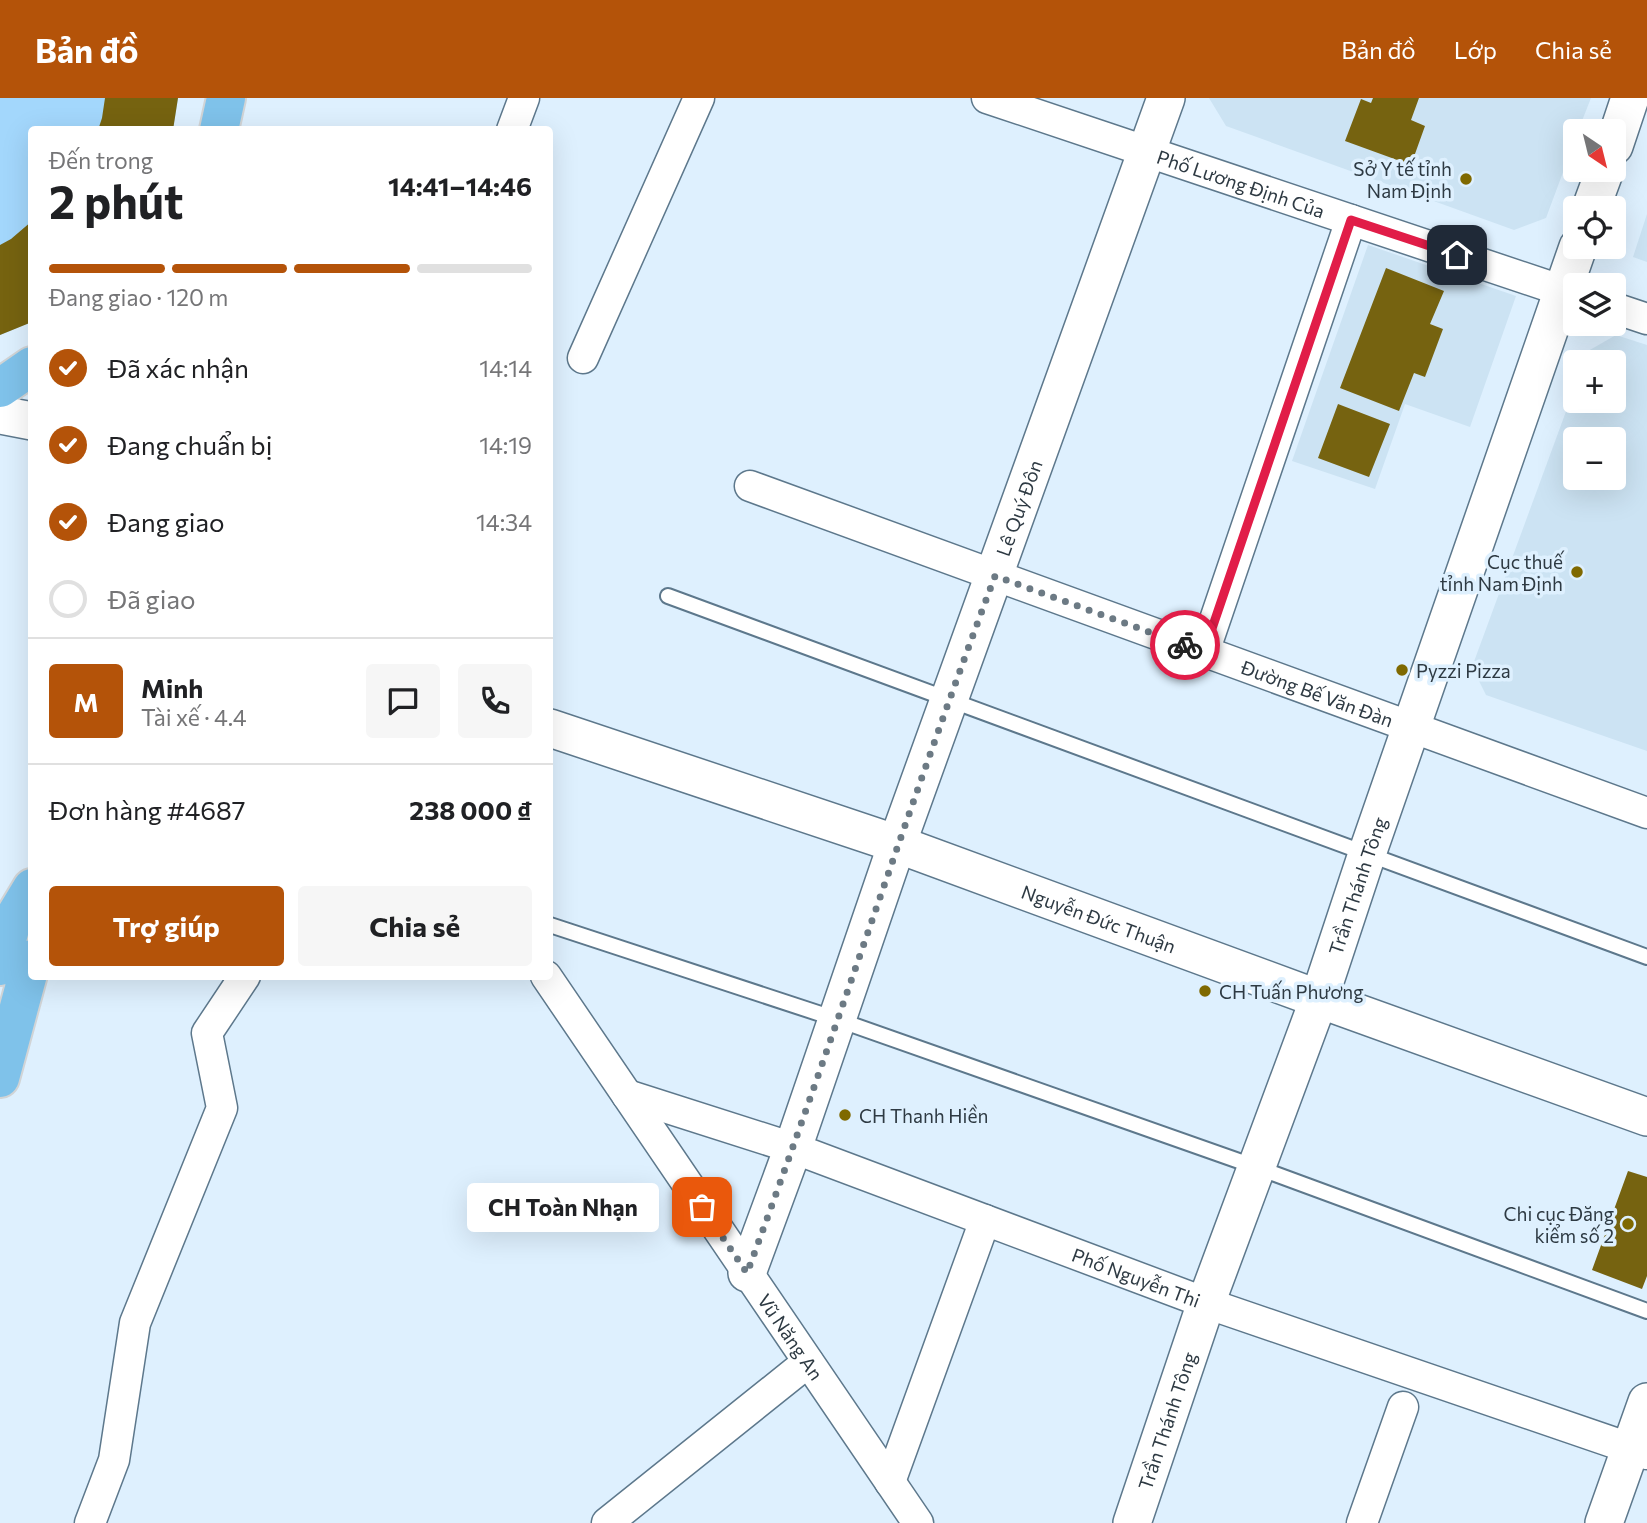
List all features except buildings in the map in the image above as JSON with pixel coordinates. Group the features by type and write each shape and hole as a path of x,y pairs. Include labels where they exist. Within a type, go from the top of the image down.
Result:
{"main road":[{"path":"220,126 226,98"},
{"path":"0,388 28,369"},
{"path":"0,966 12,921 28,895"},
{"path":"0,1078 28,974"}],"street":[{"path":"514,126 524,98"},
{"path":"583,358 699,98"},
{"name":"Phố Lương Định Của","path":"988,98 1563,291"},
{"name":"Lê Quý Đôn","path":"747,1273 793,1148 897,844 1166,98"},
{"path":"1623,119 1630,98"},
{"path":"1204,652 1351,220"},
{"name":"Trần Thánh Tông","path":"1132,1523 1206,1303 1319,999 1411,727 1563,309"},
{"path":"1626,311 1647,319"},
{"path":"0,415 28,420"},
{"name":"Đường Bế Văn Đàn","path":"750,486 1647,813"},
{"name":"Nguyễn Đức Thuận","path":"553,729 897,844 1647,1117"},
{"path":"90,1523 114,1460 135,1323 222,1108 207,1033 242,980"},
{"name":"Vũ Năng An","path":"548,980 918,1523"},
{"name":"Phố Nguyễn Thi","path":"626,1096 793,1148 1206,1303 1639,1451"},
{"path":"890,1482 985,1220"},
{"path":"607,1523 808,1362"},
{"path":"1604,1523 1639,1451 1647,1402"},
{"path":"1362,1523 1403,1407"}],"lane":[{"path":"668,596 1647,957"},
{"path":"553,926 836,1019 1256,1167 1647,1311"}],"shaded area":[{"path":"0,98 178,98 173,126 28,126 28,323 0,335"},
{"name":"Sở Y tế tỉnh Nam Định","path":"1209,98 1591,98 1583,119 1563,119 1563,172 1546,218 1514,230 1226,126"},
{"path":"1647,214 1647,262 1633,257"},
{"path":"1368,245 1516,296 1470,427 1405,404 1375,489 1292,461"},
{"name":"Cục thuế tỉnh Nam Định","path":"1614,336 1647,345 1647,751 1486,695 1472,667 1565,413 1626,413 1626,350 1590,350"}],"way so far":[{"path":"702,1207 747,1273 793,1148 897,844 995,576 1185,645"}],"place":[{"name":"Sở Y tế tỉnh Nam Định","path":"1466,179"},
{"name":"Cục thuế tỉnh Nam Định","path":"1577,572"},
{"name":"Pyzzi Pizza","path":"1402,670"},
{"name":"CH Tuấn Phương","path":"1205,991"},
{"name":"CH Thanh Hiền","path":"845,1115"},
{"name":"CH Toàn Nhạn","path":"702,1207"},
{"name":"Chi cục Đăng kiểm số 2","path":"1628,1224"}],"route":[{"path":"1185,645 1204,652 1351,220 1457,255"}]}
